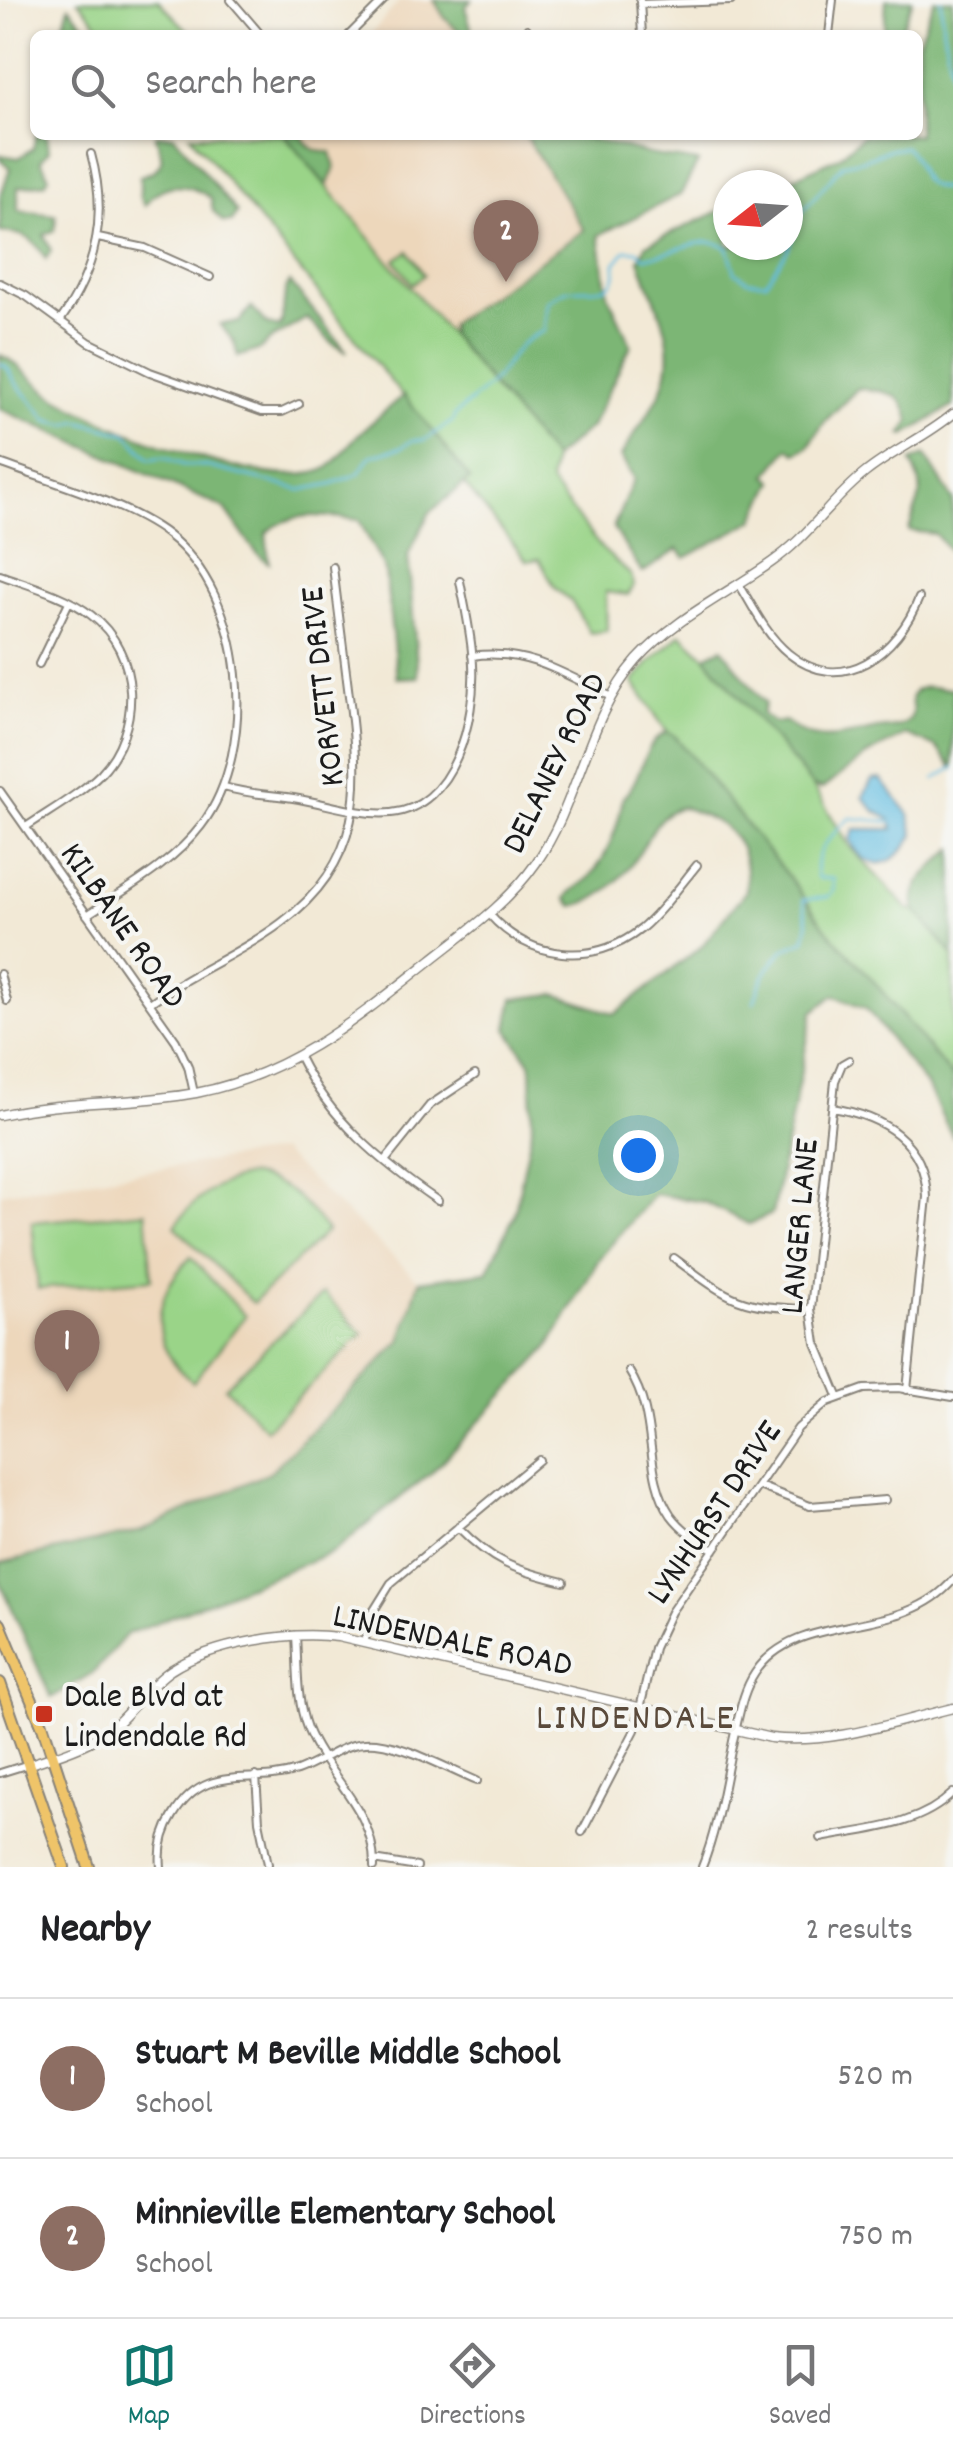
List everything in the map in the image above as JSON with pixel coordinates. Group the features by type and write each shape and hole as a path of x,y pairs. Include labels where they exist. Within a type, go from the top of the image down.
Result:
{"main road":[{"path":"0,1624 52,1756 89,1867"},
{"path":"0,1682 64,1867"}],"street":[{"path":"231,0 257,30"},
{"path":"354,30 384,0"},
{"path":"642,30 640,2 731,0"},
{"path":"830,30 833,0"},
{"path":"60,321 86,276 98,238 100,193 91,154"},
{"path":"98,238 145,248 210,278"},
{"path":"0,282 122,360 248,409 273,414 299,404"},
{"name":"DELANEY ROAD","path":"0,1115 194,1093 242,1081 299,1057 344,1029 489,914 524,879 550,842 612,697 652,644 807,534 863,474 952,418"},
{"path":"0,464 146,520 180,545 204,572 226,623 237,698 234,750 224,787 190,840 88,915"},
{"name":"KORVETT DRIVE","path":"150,1003 196,972 250,945 300,908 337,862 355,809 356,750 333,566"},
{"path":"0,575 70,602 95,618 113,639 126,669 130,712 122,739 108,764 88,784 26,827"},
{"path":"224,787 250,795 292,797 379,813 398,812 419,804 441,786 471,712 472,656 460,581"},
{"path":"739,584 785,651 826,670 858,666 883,654 899,637 919,598"},
{"path":"39,664 70,602"},
{"path":"472,656 528,657 612,697"},
{"name":"KILBANE ROAD","path":"0,790 183,1053 194,1093"},
{"path":"489,914 507,932 531,946 560,954 589,954 615,945 644,926 697,866"},
{"path":"0,974 7,1001"},
{"path":"299,1057 337,1118 438,1201"},
{"name":"LANGER LANE","path":"838,1396 816,1343 811,1309 835,1081 842,1064 849,1060"},
{"path":"385,1161 430,1105 475,1075"},
{"path":"832,1108 859,1112 889,1126 908,1144 925,1176 927,1197 907,1390"},
{"path":"674,1258 740,1302 763,1308 811,1309"},
{"path":"629,1372 647,1410 656,1477 664,1503 680,1526 714,1550"},
{"path":"838,1396 877,1388 953,1397"},
{"name":"LYNHURST DRIVE","path":"582,1832 628,1747 660,1633 806,1420 838,1396"},
{"path":"364,1643 373,1612 391,1582 539,1460"},
{"path":"759,1486 810,1506 884,1500"},
{"path":"458,1527 500,1564 564,1582"},
{"path":"702,1867 747,1686 759,1668 778,1650 809,1636 906,1614 931,1602 953,1580"},
{"path":"296,1635 303,1715 323,1757 365,1820 374,1863 417,1867"},
{"name":"LINDENDALE ROAD","path":"30,1764 102,1734 160,1678 185,1662 217,1651 296,1635 364,1643 781,1739 817,1739 953,1708"},
{"path":"161,1867 160,1853 167,1828 188,1796 220,1779 296,1771 349,1745 384,1744 477,1781"},
{"path":"0,1773 30,1764"},
{"path":"256,1776 259,1821 268,1864"},
{"path":"821,1838 905,1822 934,1809 953,1792"}],"shaded area":[{"path":"400,0 440,0 459,30 374,30"},
{"path":"288,140 528,140 585,230 628,347 549,453"},
{"path":"280,1151 419,1281 401,1341 270,1472 142,1531 0,1563 0,1193"}],"green space":[{"path":"78,0 158,0 187,30 103,30"},
{"path":"434,0 472,0 465,7 472,30 457,30"},
{"path":"886,0 913,0 901,30 884,30"},
{"path":"934,0 953,0 953,406 905,435 902,434 910,422 899,399 885,392 858,388 825,421 808,447 796,453 789,448 767,475 774,481 754,520 685,558 678,549 642,573 613,528 634,479 621,457 658,398 669,354 664,323 639,260 646,245 713,214 713,260 803,260 803,173 839,157 858,140 923,140 923,30"},
{"path":"69,6 88,30 62,30"},
{"path":"35,140 48,140 49,150 41,160 49,177 45,183 18,187 18,211 56,215 55,230 44,235 51,251 46,259 28,238 0,232 0,198 10,168 0,160 0,155 19,158 33,148"},
{"path":"157,140 178,140 237,213 232,222 223,222 213,211 211,198 184,187 167,188 145,206 140,197 140,176 159,166"},
{"path":"194,140 288,140 553,459 550,483 602,549 631,575 634,585 628,595 606,592 607,631 590,633 571,601 555,588 539,559 527,561 464,484 470,479"},
{"path":"288,140 305,140 313,149 331,152 335,168 327,186"},
{"path":"528,140 596,140 698,162 681,194 599,235 608,295 631,345 591,427 553,459 450,334 450,324 584,230"},
{"path":"408,251 424,275 412,284 395,260"},
{"path":"290,282 347,352 307,318 261,349 238,357 234,342 220,324 239,322 251,307 267,324 280,327"},
{"path":"0,355 54,396 110,424 185,453 262,472 295,475 326,469 404,395 470,479 430,512 408,555 418,677 397,678 385,570 359,520 310,516 277,525 266,533 269,563 251,546 224,508 0,409"},
{"path":"925,455 953,500 953,555 935,534 909,531 921,491 911,462"},
{"path":"681,634 705,656 813,786 850,847 908,909 915,910 953,955 953,1078 826,930 676,738 667,732 633,682"},
{"path":"722,648 765,703 762,714 774,723 785,721 817,737 901,725 911,716 915,691 923,687 953,688 953,768 936,747 906,735 869,754 822,789 813,786 705,656"},
{"path":"667,732 676,737 827,930 953,1078 953,1138 928,1088 866,1008 834,995 813,1012 772,1214 749,1224 704,1202 654,1194 599,1259 548,1348 432,1472 333,1552 127,1634 94,1672 51,1698 0,1581 0,1563 142,1531 270,1472 401,1341 419,1281 487,1272 514,1216 532,1129 531,1064 507,1029 513,999 555,994 615,1014 701,947 746,891 744,858 733,836 712,820 682,807 659,821 631,865 605,891 573,906 566,899 601,861 616,829 623,797 652,744"},
{"path":"953,849 953,955 915,910 914,900 919,883"},
{"path":"249,1175 285,1188 327,1231 253,1303 175,1226 207,1193"},
{"path":"146,1212 152,1279 38,1289 32,1222"},
{"path":"191,1257 245,1316 193,1382 167,1352 160,1320 168,1288"},
{"path":"323,1293 363,1334 266,1429 225,1387"}],"water":[{"path":"881,779 909,814 914,835 899,854 874,863 857,852 850,840 854,829 893,829 891,820 875,811 863,797 872,780"}],"waterway":[{"path":"941,0 953,79"},
{"path":"0,364 6,366 48,420 67,425 78,421 127,434 150,459 164,457 183,465 205,466 301,490 358,474 371,456 413,440 424,440 453,421 495,379 520,346 544,331 547,302 568,290 607,286 613,282 615,264 626,250 645,257 698,243 718,243 728,248 735,272 748,281 766,282 788,249 802,212 843,164 906,147 926,182 941,189 953,189"},
{"path":"935,779 953,768"},
{"path":"754,1002 773,962 786,948 805,939 808,924 803,900 828,897 833,891 834,879 818,878 816,869 825,845 850,818 893,822"}],"place":[{"name":"Minnieville Elementary School","path":"506,282"},
{"name":"Stuart M Beville Middle School","path":"67,1392"},
{"name":"Dale Blvd at Lindendale Rd","path":"44,1714"}],"district":[{"name":"LINDENDALE","path":"636,1715"}]}
